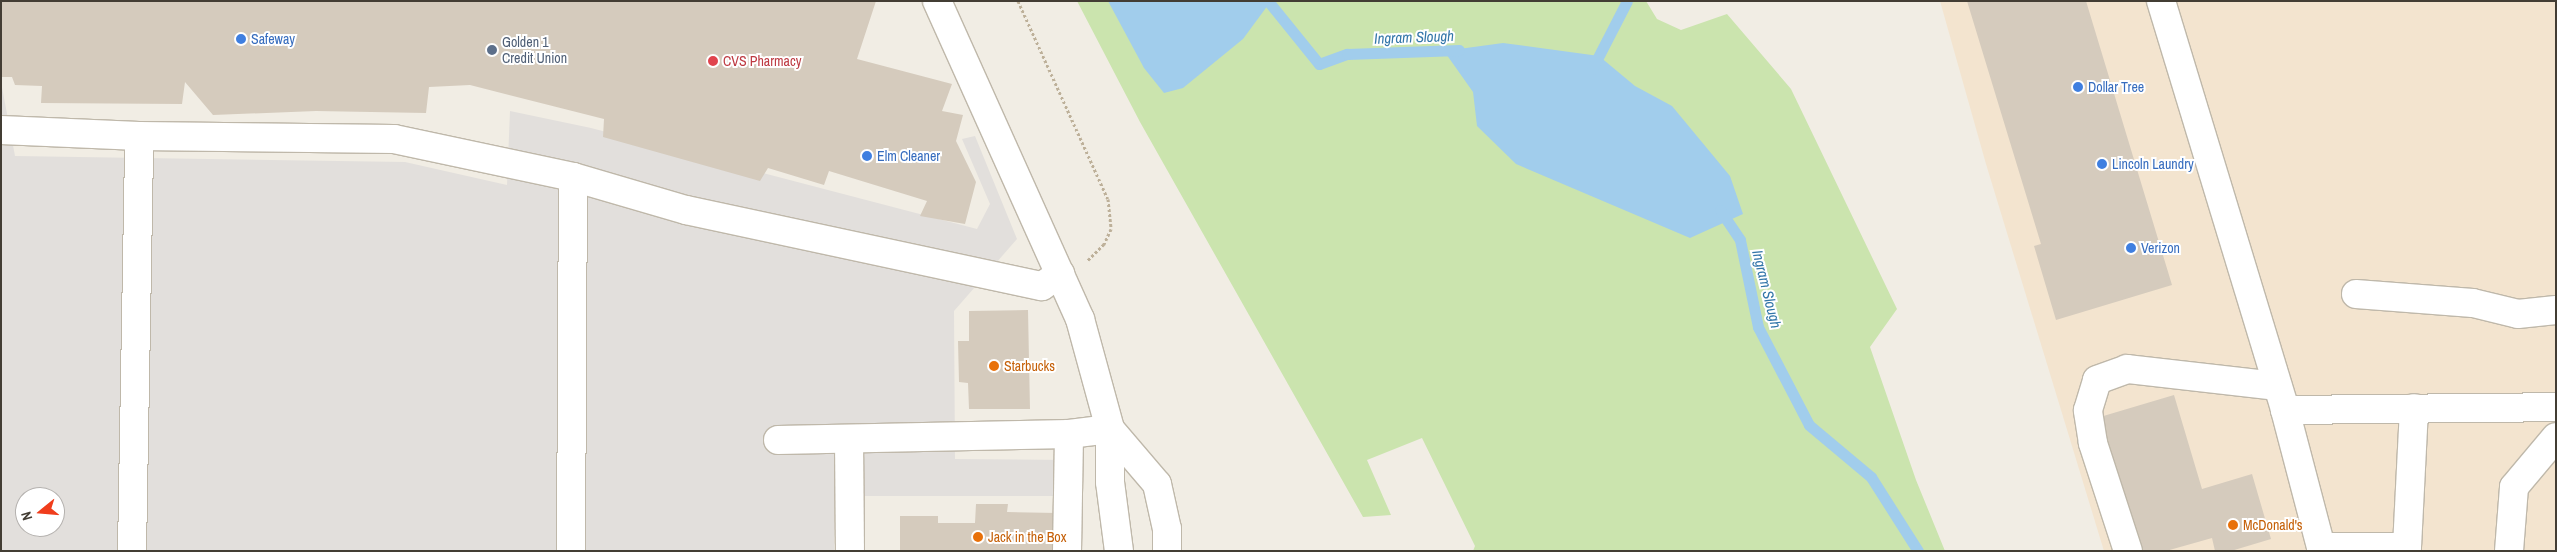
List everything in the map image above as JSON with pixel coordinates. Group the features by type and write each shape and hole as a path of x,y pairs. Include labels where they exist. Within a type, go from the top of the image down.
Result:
{"lane":[{"path":"937,1 1080,319 1110,429 1110,482 1119,551"},
{"path":"2161,1 2281,398 2315,549 2407,547 2414,408"},
{"path":"1,130 139,136 394,139 573,177 686,210 1042,286 1060,274"},
{"path":"132,551 139,136"},
{"path":"571,551 573,177"},
{"path":"2356,294 2473,303 2518,314 2556,310"},
{"path":"2128,551 2093,443 2088,410 2097,380 2127,369 2281,398 2414,408 2556,407"},
{"path":"778,440 1069,434 1110,429"},
{"path":"1110,429 1157,484 1167,529 1167,551"},
{"path":"1067,551 1069,434"},
{"path":"2509,551 2514,486 2556,437"},
{"path":"849,438 850,551"}],"path":[{"path":"1018,1 1100,179 1112,216 1111,229 1092,258 1060,274"}],"shaded area":[{"path":"1940,1 2556,1 2556,551 2104,551 1986,164"},
{"path":"1,82 15,156 405,162 507,185 510,111 591,128 977,229 990,204 962,139 975,136 1017,239 954,311 955,459 1068,460 1064,496 834,496 834,551 1,551"}],"green space":[{"path":"1077,1 1646,1 1657,19 1681,30 1727,14 1791,89 1897,309 1870,347 1916,480 1945,551 1473,551 1475,546 1422,438 1367,460 1391,515 1363,517 1140,122"}],"water":[{"path":"1108,1 1271,1 1243,39 1183,88 1164,93 1144,68"},
{"path":"1503,43 1599,56 1635,86 1672,106 1730,176 1743,214 1690,238 1516,164 1477,126 1473,92 1444,51"}],"building":[{"path":"1,1 876,1 857,59 952,84 942,111 963,115 956,141 976,182 965,224 920,216 927,201 829,171 824,185 768,168 760,181 603,137 604,119 470,85 429,87 426,113 316,111 213,115 185,82 182,104 41,103 42,86 15,85 12,77 1,77"},
{"path":"1967,1 2086,1 2172,285 2056,320 2034,246 2041,244"},
{"name":"Starbucks","path":"1028,310 1030,409 969,409 968,383 959,382 958,341 969,341 969,311"},
{"path":"2174,395 2202,489 2252,474 2271,539 2231,551 2215,551 2212,538 2166,551 2139,551 2100,417"},
{"name":"Jack in the Box","path":"976,504 1008,504 1007,512 1057,513 1057,551 900,551 900,516 938,516 938,523 975,523"}],"waterway":[{"name":"Ingram Slough","path":"1268,1 1319,64 1347,54 1459,50"},
{"name":"Ingram Slough","path":"1592,69 1627,1"},
{"name":"Ingram Slough","path":"1720,210 1740,240 1758,327 1809,425 1871,477 1918,551"}],"place":[{"name":"Safeway","path":"241,39"},
{"name":"Golden 1 Credit Union","path":"492,50"},
{"name":"CVS Pharmacy","path":"713,61"},
{"name":"Dollar Tree","path":"2078,87"},
{"name":"Elm Cleaner","path":"867,156"},
{"name":"Lincoln Laundry","path":"2102,164"},
{"name":"Verizon","path":"2131,248"},
{"name":"Starbucks","path":"994,366"},
{"name":"McDonald's","path":"2233,525"},
{"name":"Jack in the Box","path":"978,537"}]}
